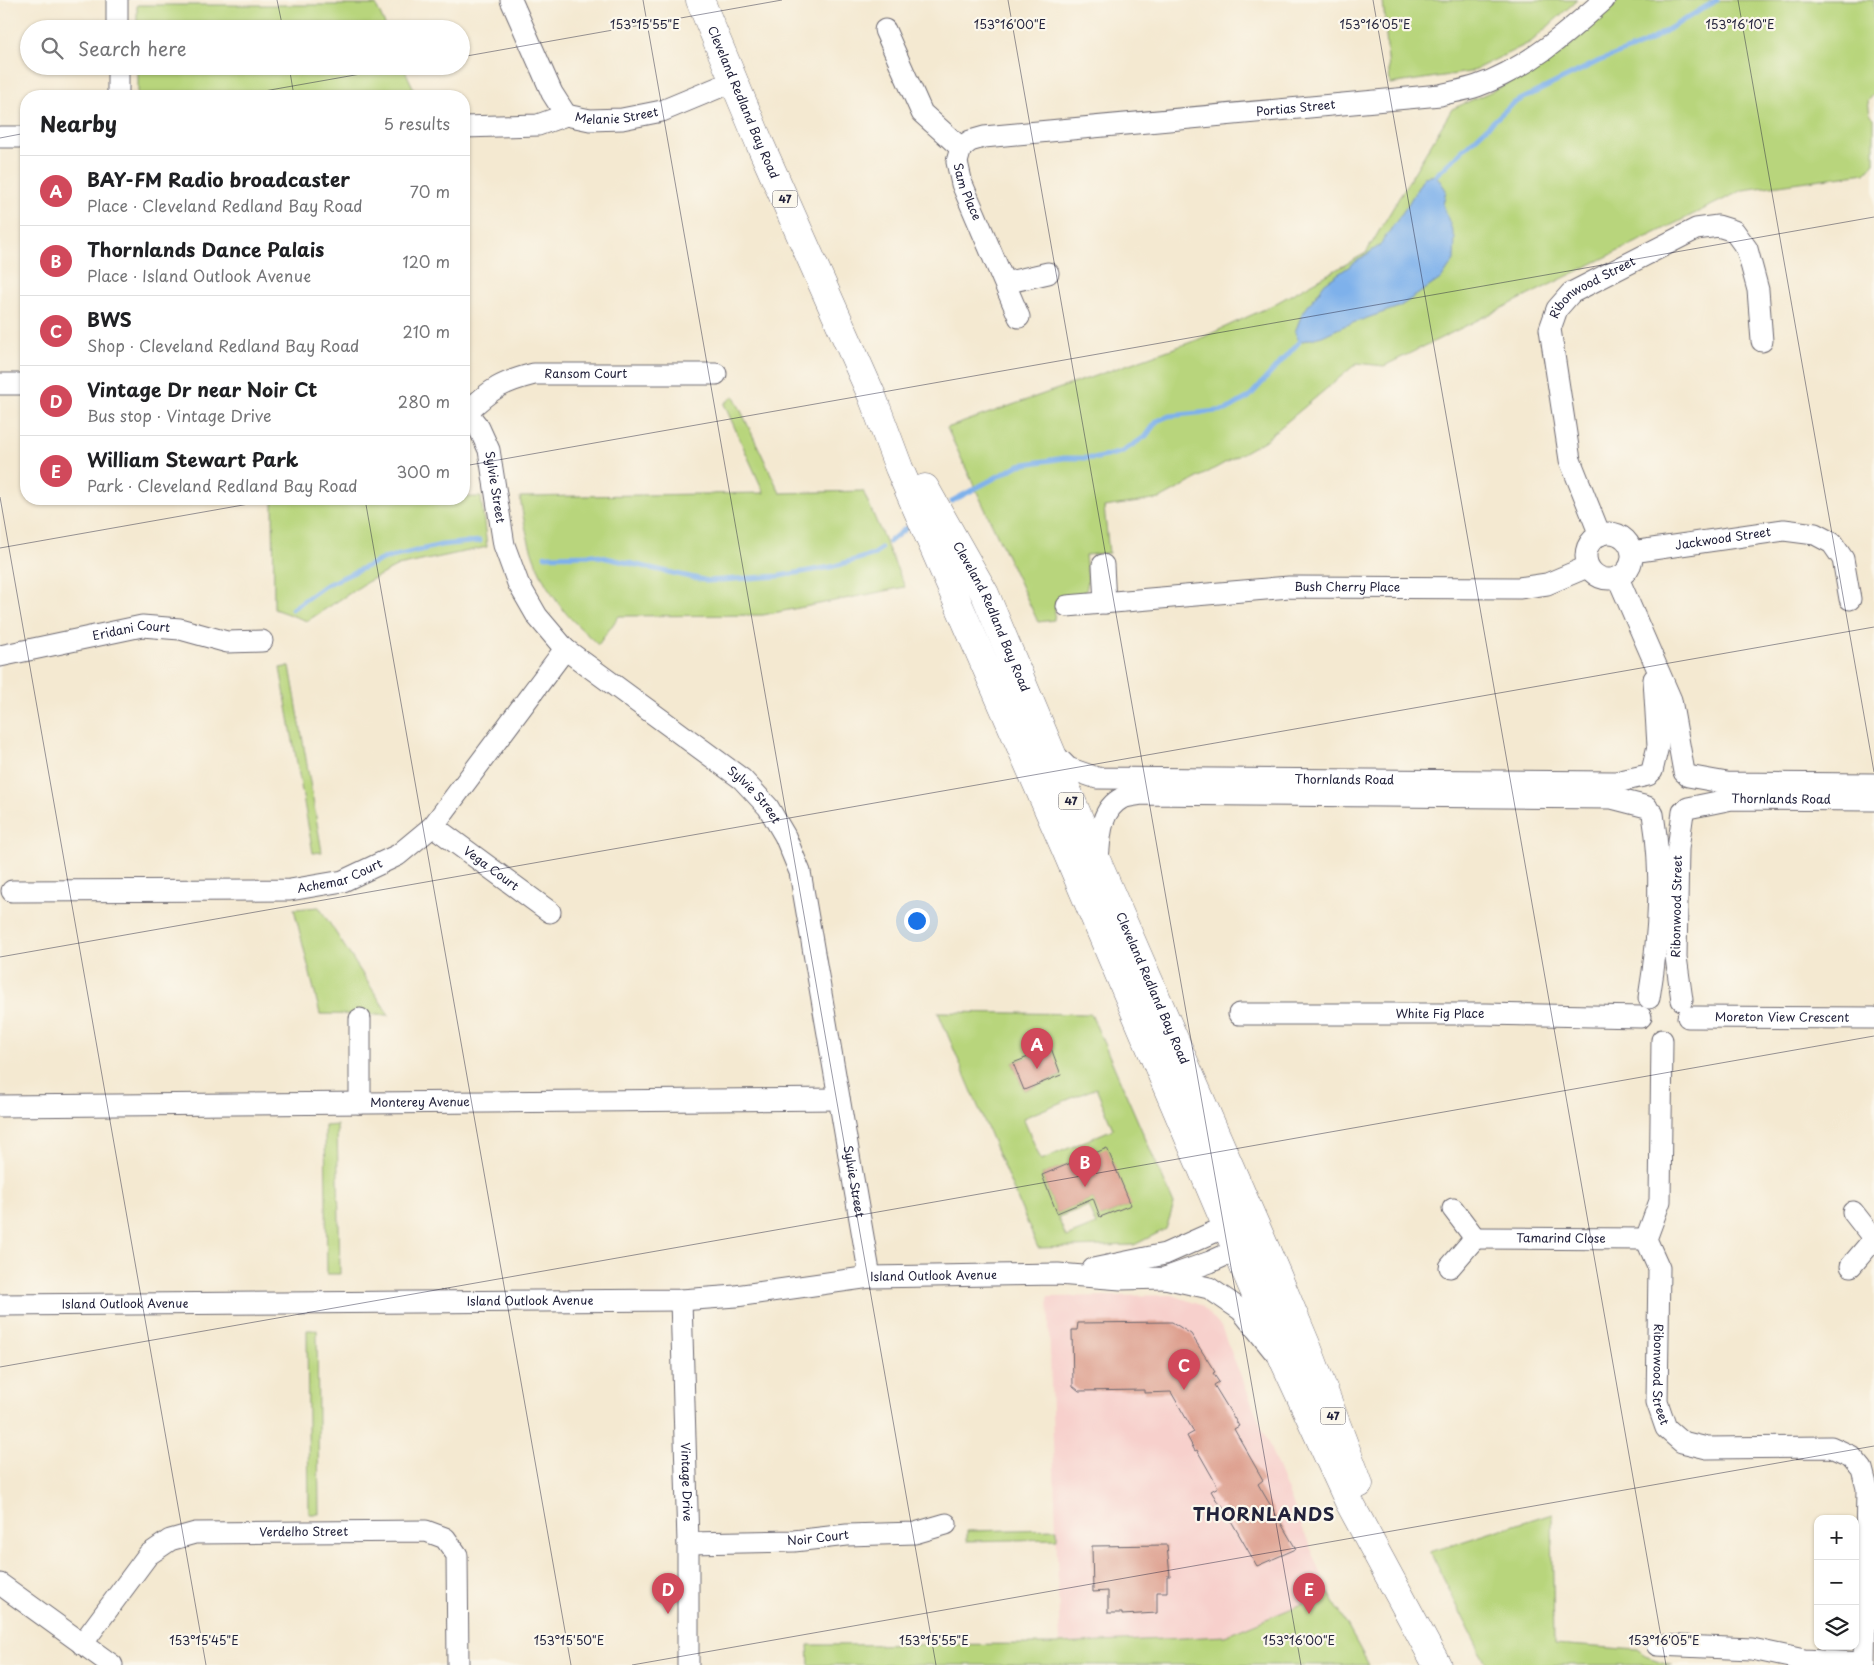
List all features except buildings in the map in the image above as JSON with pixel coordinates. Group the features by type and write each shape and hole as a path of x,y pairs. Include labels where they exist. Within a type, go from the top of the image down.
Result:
{"highway":[{"name":"Cleveland Redland Bay Road","path":"700,0 872,396 899,468 1285,1363 1348,1500 1438,1665"},
{"name":"Cleveland Redland Bay Road","path":"872,396 985,594 1098,864 1308,1349 1400,1596"},
{"path":"985,594 971,598 970,608 998,671 1014,731"}],"street":[{"path":"117,0 117,20"},
{"path":"512,0 552,94 566,116"},
{"name":"Portias Street","path":"961,148 970,140 984,137 1440,95 1477,86 1518,67 1563,36 1604,0"},
{"name":"Sam Place","path":"885,30 922,112 961,148 957,162 962,184 1019,317"},
{"path":"118,75 118,90"},
{"name":"Melanie Street","path":"470,127 538,125 566,116 590,120 622,120 662,111 734,81"},
{"path":"0,138 20,137"},
{"name":"Ribonwood Street","path":"1600,534 1570,460 1550,329 1557,309 1571,293 1696,230 1718,226 1734,231 1747,248 1758,290 1762,341"},
{"path":"1004,283 1048,273"},
{"name":"Ransom Court","path":"470,406 487,393 510,380 534,374 716,374"},
{"path":"0,384 20,384"},
{"name":"Sylvie Street","path":"470,416 479,428 489,450 504,545 518,583 537,616 565,649 742,779 768,807 785,836 800,872 870,1277"},
{"name":"Jackwood Street","path":"1632,552 1784,530 1815,534 1832,543 1843,559 1850,599"},
{"path":"1600,534 1616,534 1629,544 1632,552 1630,568 1618,578 1604,580 1591,573 1588,567 1585,552 1593,538 1600,534"},
{"path":"1103,565 1105,603"},
{"name":"Bush Cherry Place","path":"1067,606 1289,587 1519,588 1546,584 1588,567"},
{"path":"1618,578 1671,700 1686,774 1693,786 1693,798 1686,810"},
{"name":"Eridani Court","path":"0,656 142,626 180,629 227,642 262,641"},
{"name":"Achemar Court","path":"12,891 290,890 344,881 398,855 433,826 565,649"},
{"path":"1650,810 1642,797 1642,785 1650,773 1658,746 1657,708 1652,659"},
{"name":"Thornlands Road","path":"1050,750 1068,768 1097,778 1616,782 1650,773 1662,766 1674,767 1686,774 1727,783 1874,784"},
{"name":"Thornlands Road","path":"1098,864 1100,828 1109,811 1122,798 1142,794 1612,798 1668,818 1686,810 1732,799 1874,800"},
{"name":"Ribonwood Street","path":"1645,1008 1657,945 1658,846 1650,810"},
{"name":"Ribonwood Street","path":"1685,1009 1676,957 1678,849 1686,810"},
{"name":"Vega Court","path":"433,826 550,912"},
{"path":"1660,993 1672,994 1685,1009 1686,1026 1680,1034 1672,1038 1662,1040 1654,1037 1647,1032 1643,1025 1645,1008 1660,993"},
{"name":"White Fig Place","path":"1239,1014 1486,1014 1645,1008"},
{"name":"Moreton View Crescent","path":"1685,1009 1874,1018"},
{"path":"360,1019 360,1104"},
{"path":"1646,1239 1660,1201 1662,1040"},
{"name":"Monterey Avenue","path":"0,1106 839,1099"},
{"path":"1450,1267 1475,1238 1453,1209"},
{"path":"1851,1266 1874,1240 1853,1212"},
{"name":"Island Outlook Avenue","path":"1058,1274 1136,1261 1231,1238 1256,1227"},
{"name":"Island Outlook Avenue","path":"0,1305 681,1300 736,1296 870,1277 1058,1274 1122,1279 1165,1278 1210,1262 1231,1238"},
{"name":"Tamarind Close","path":"1475,1238 1646,1239"},
{"name":"Ribonwood Street","path":"1646,1239 1659,1268 1658,1402 1666,1428 1682,1442 1706,1448 1831,1447 1851,1456 1862,1469 1866,1488 1864,1664"},
{"path":"1165,1278 1209,1288 1241,1310 1285,1363"},
{"name":"Vintage Drive","path":"681,1300 688,1543 688,1665"},
{"name":"Noir Court","path":"688,1543 794,1541 847,1535 915,1533 946,1524"},
{"name":"Verdelho Street","path":"82,1644 148,1555 170,1540 195,1533 426,1531 445,1538 456,1555 458,1665"},
{"path":"0,1584 112,1665"},
{"path":"1658,1646 1699,1656 1752,1648 1804,1660 1864,1664"}],"shaded area":[{"path":"1172,1295 1201,1305 1221,1327 1329,1593 1225,1636 1060,1644 1048,1297"}],"green space":[{"path":"1383,0 1577,0 1531,42 1470,72 1390,84"},
{"path":"1620,0 1874,0 1874,94 1868,101 1870,114 1874,118 1874,163 1865,173 1743,190 1384,366 1357,363 1264,441 1160,499 1104,507 1109,553 1085,555 1088,580 1085,592 1076,599 1056,600 1054,620 1038,622 947,428 1197,340 1269,307 1366,253 1452,109 1503,86 1564,51"},
{"path":"137,5 376,5 383,20 137,20"},
{"path":"138,75 407,75 414,90 138,90"},
{"path":"734,396 780,493 863,491 905,587 763,615 619,616 598,645 565,612 548,588 536,563 528,538 520,497 764,493 724,404"},
{"path":"470,497 481,497 487,547 398,566 367,582 307,621 274,609 273,505 470,505"},
{"path":"290,666 322,852 313,853 280,668"},
{"path":"319,907 389,1015 320,1014 294,909"},
{"path":"938,1012 1091,1014 1174,1204 1166,1229 1134,1245 1038,1248","holes":["1050,1048 1061,1076 1024,1090 1013,1063","1096,1088 1113,1129 1041,1160 1023,1118","1107,1149 1130,1205 1101,1217 1093,1198 1057,1213 1042,1175","1088,1206 1096,1225 1066,1237 1058,1217"]},
{"path":"337,1125 340,1274 327,1274 325,1126"},
{"path":"307,1330 317,1330 319,1514 309,1514"},
{"path":"1552,1513 1554,1644 1638,1650 1646,1656 1672,1665 1487,1665 1430,1552"},
{"path":"1057,1529 1057,1539 967,1541 967,1531"},
{"path":"1329,1593 1369,1665 809,1665 808,1645 1060,1644 1225,1636"}],"water":[{"path":"1436,175 1446,190 1443,205 1455,238 1454,260 1442,278 1399,307 1344,326 1322,336 1299,342 1295,332 1302,314 1325,283 1379,246 1407,206 1424,177"}],"waterway":[{"path":"1436,175 1512,104 1599,61 1644,44 1717,0"},
{"path":"952,501 1019,465 1064,458 1098,458 1122,452 1146,436 1157,421 1169,416 1226,410 1249,397 1299,342"},
{"path":"889,542 906,528"},
{"path":"292,609 324,586 383,559 441,545 480,541"},
{"path":"545,556 593,555 708,581 779,576 831,567 875,554 881,548"}],"place":[{"name":"BAY-FM Radio broadcaster","path":"1037,1069"},
{"name":"Thornlands Dance Palais","path":"1085,1187"},
{"name":"BWS","path":"1184,1390"},
{"name":"Vintage Dr near Noir Ct","path":"668,1614"},
{"name":"William Stewart Park","path":"1309,1614"}],"district":[{"name":"THORNLANDS","path":"1264,1515"}]}
